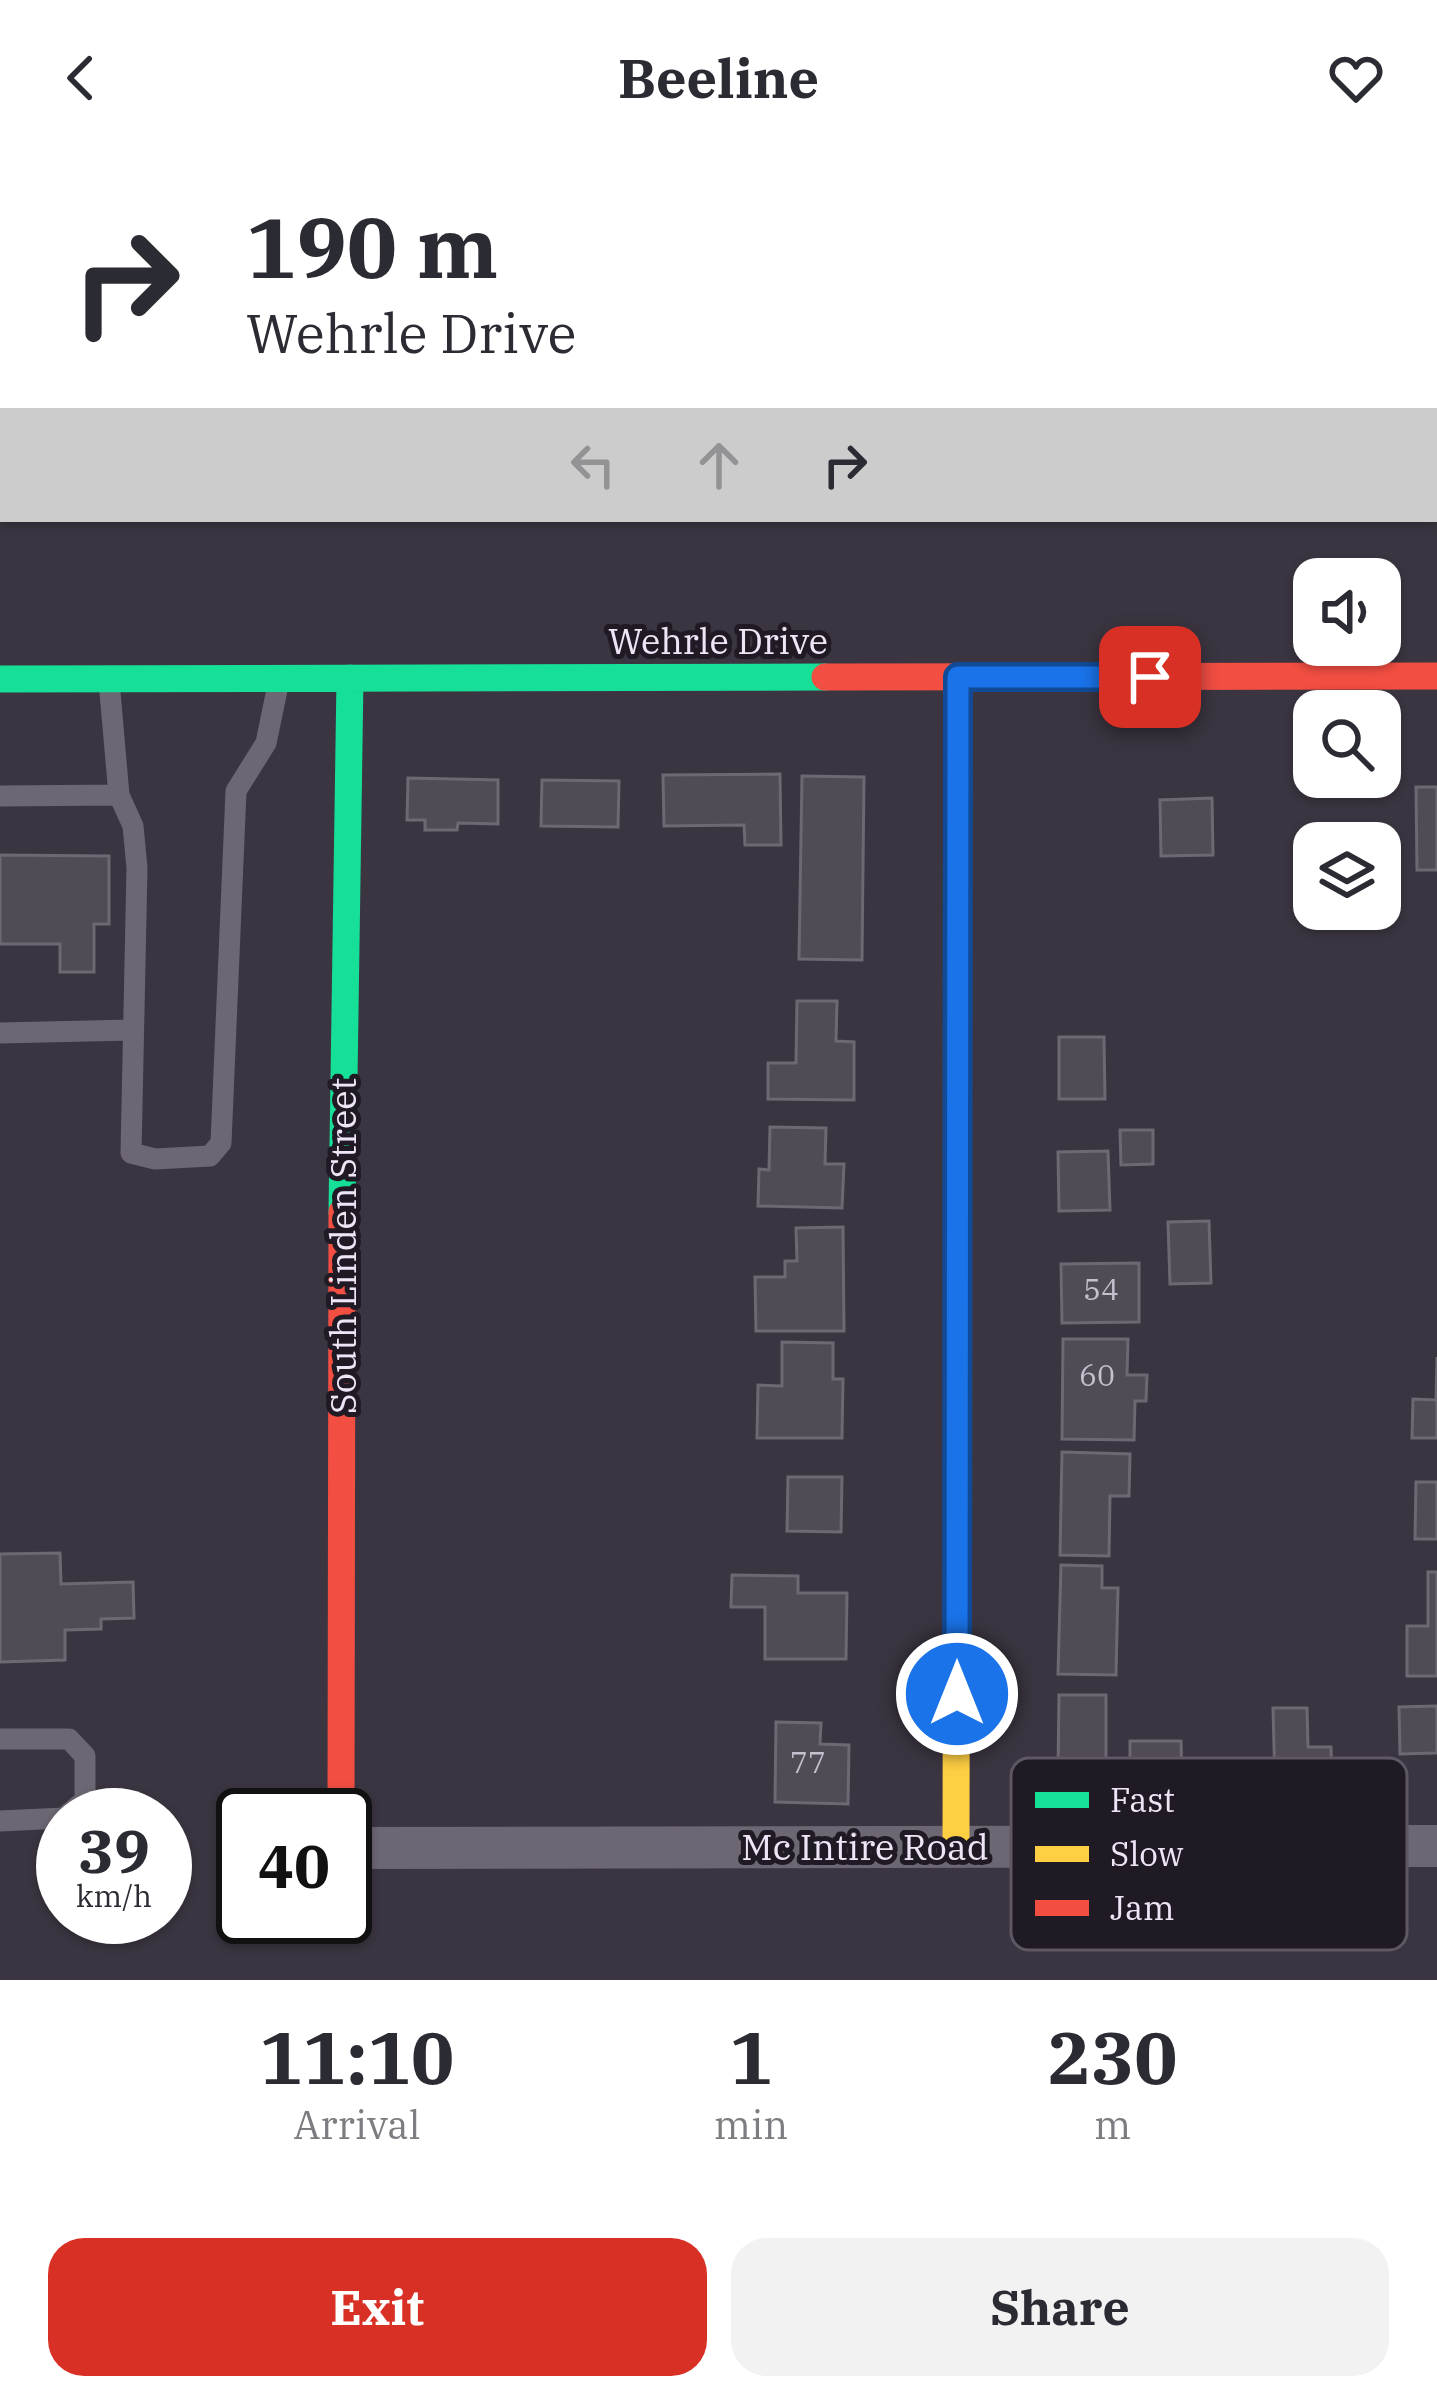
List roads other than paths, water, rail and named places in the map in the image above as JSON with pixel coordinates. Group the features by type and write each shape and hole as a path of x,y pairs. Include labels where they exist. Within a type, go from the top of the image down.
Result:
{"street":[{"name":"Wehrle Drive","path":"0,679 1437,676"},
{"path":"956,1847 958,677"},
{"name":"South Linden Street","path":"341,1788 342,1141 350,678"},
{"name":"Mc Intire Road","path":"1407,1846 1437,1846"},
{"name":"Mc Intire Road","path":"372,1848 1011,1847"}],"lane":[{"path":"108,678 119,795 133,826 137,868 131,1153 155,1159 210,1156 221,1142 236,791 266,743 280,678"},
{"path":"0,796 119,795"},
{"path":"0,1034 133,1030"},
{"path":"0,1739 69,1739 85,1756 85,1788"},
{"path":"0,1821 36,1818"}]}
